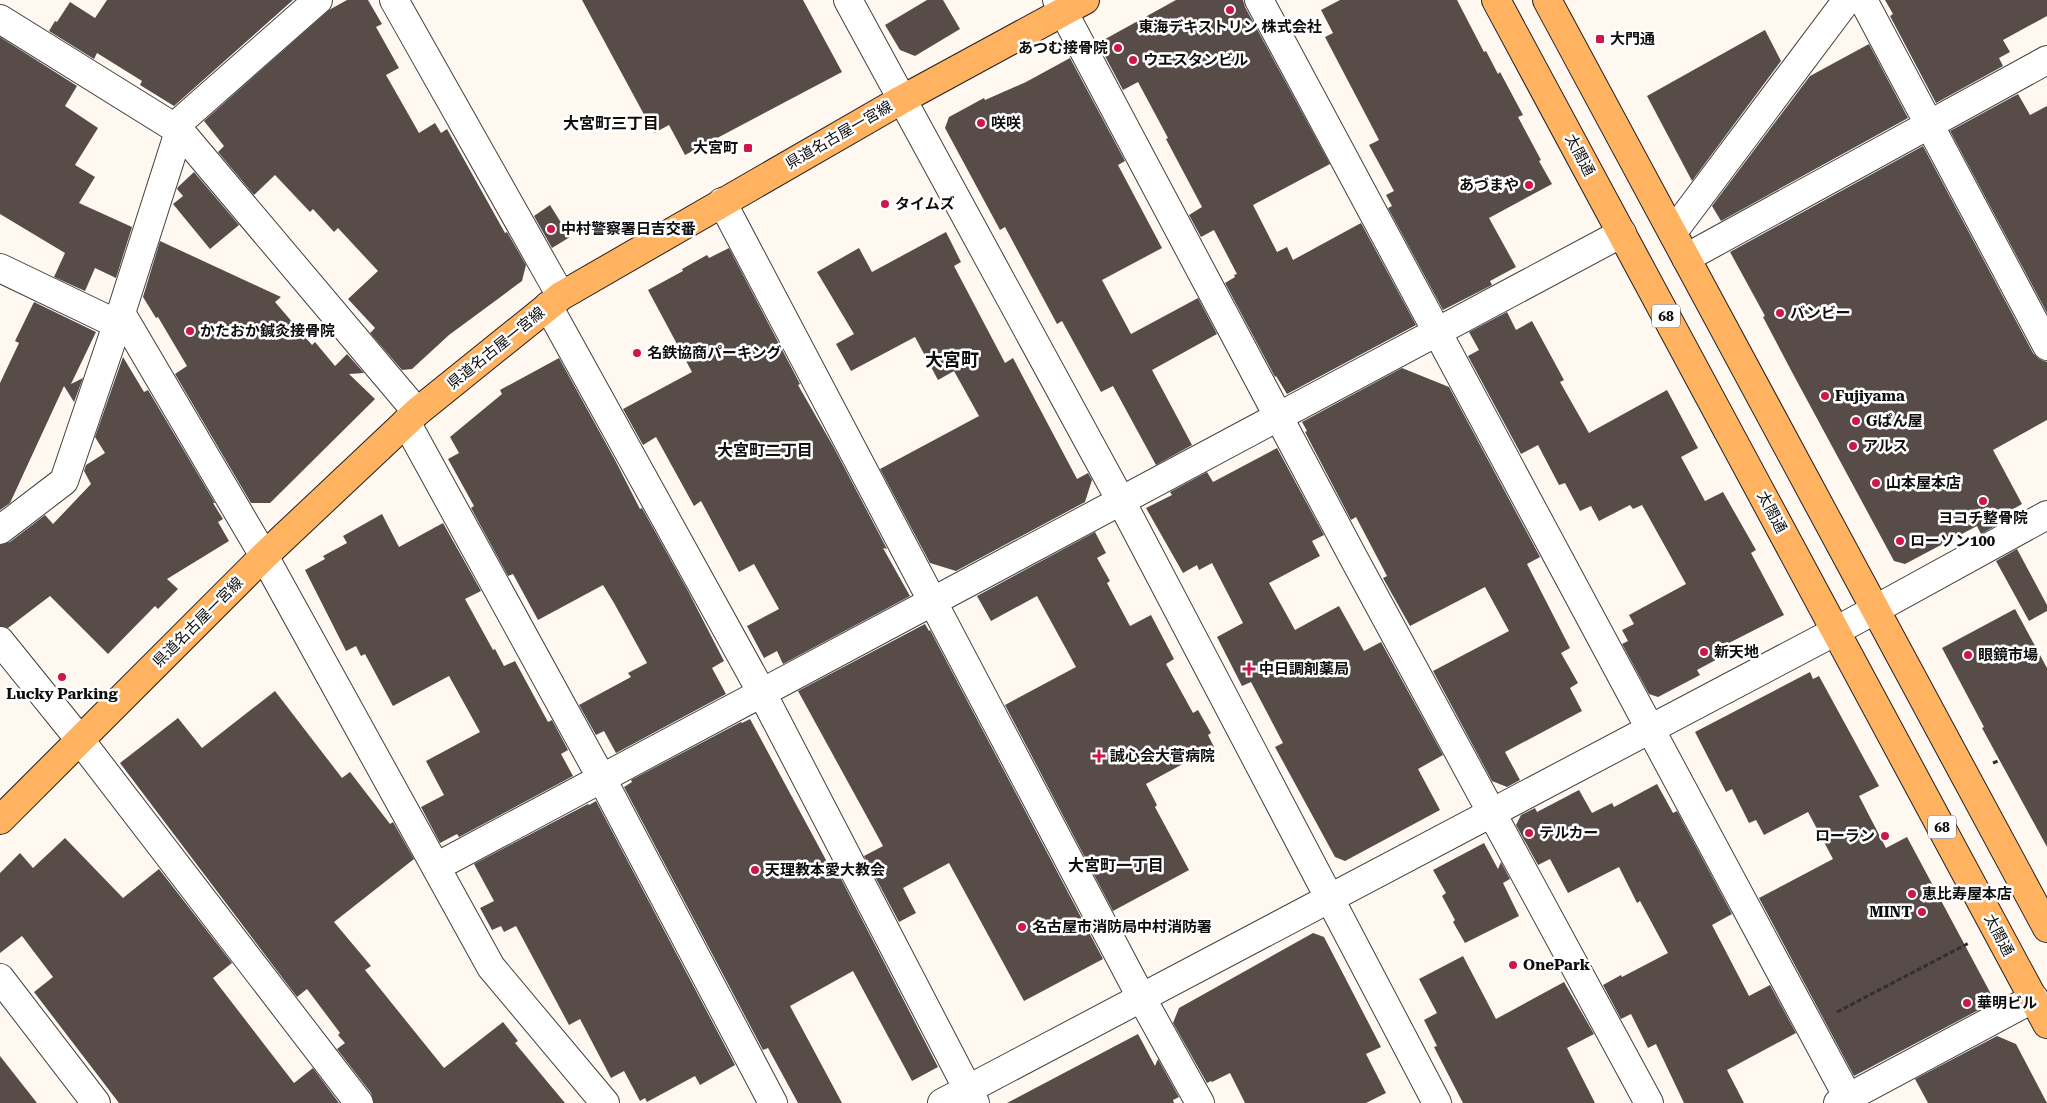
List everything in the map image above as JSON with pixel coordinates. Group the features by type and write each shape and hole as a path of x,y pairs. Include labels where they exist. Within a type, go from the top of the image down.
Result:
{"main road":[{"name":"太閤通","path":"1496,0 2047,1024"},
{"path":"1547,0 2047,928"},
{"name":"県道名古屋一宮線","path":"0,820 264,556 412,417 555,302 722,202 1068,4"}],"street":[{"path":"0,530 64,480 119,318 183,119 318,0"},
{"path":"394,0 762,693 972,1096"},
{"path":"848,0 1121,501 1437,1103"},
{"path":"1259,0 1810,1026 1846,1101 2034,998"},
{"path":"1673,232 1847,0"},
{"path":"1863,0 2047,346"},
{"path":"1068,4 1278,417 1649,1103"},
{"path":"0,18 180,130 412,417 773,1103"},
{"path":"1686,258 2047,60"},
{"path":"722,202 1141,997 1200,1103"},
{"path":"436,867 1622,234"},
{"path":"0,268 119,318 264,556 491,967 605,1103"},
{"path":"942,1103 972,1096 1141,997 1836,631 2047,516"},
{"path":"0,641 80,740 359,1103"},
{"path":"0,978 96,1103"}],"path":[{"path":"1810,1026 1996,929"}],"building":[{"path":"107,0 293,0 174,106 140,85 142,81 97,53 94,59 49,31 70,2 95,18"},
{"path":"347,0 368,0 382,24 376,27 399,68 386,75 419,133 435,123 441,133 447,129 505,233 507,232 526,265 522,281 449,335 412,369 402,370 370,333 375,328 348,299 378,271 338,228 334,232 313,209 310,212 275,175 254,195 218,152 224,146 204,121 329,10"},
{"path":"582,0 803,0 842,72 685,155 669,125 654,133"},
{"path":"927,0 943,0 960,29 915,56 900,50 885,25"},
{"path":"1176,0 1243,0 1245,7 1330,164 1253,205 1277,252 1287,247 1293,260 1361,223 1416,325 1287,394 1275,377 1225,283 1237,274 1214,230 1201,237 1189,215 1202,207 1138,82 1123,90 1098,43"},
{"path":"1340,0 1457,0 1484,52 1486,51 1498,74 1500,72 1523,115 1518,117 1552,184 1489,218 1516,267 1490,281 1492,285 1443,310 1388,208 1392,206 1386,195 1394,191 1369,145 1379,140 1325,37 1333,33 1321,10"},
{"path":"1885,0 2047,0 2047,16 2003,40 2010,52 1999,58 2003,66 1936,103 1890,16 1893,14"},
{"path":"1765,30 1781,61 1692,181 1647,96"},
{"path":"0,37 77,86 65,106 98,128 75,165 95,177 79,203 132,227 116,278 95,268 85,291 54,277 65,253 0,214"},
{"path":"1869,44 1908,118 1721,221 1712,206 1810,76"},
{"path":"1070,58 1125,161 1118,165 1162,248 1102,280 1131,334 1198,298 1217,334 1152,370 1192,445 1156,465 1113,386 1101,392 1062,321 1057,324 1005,227 1000,230 945,128 949,117 984,98 985,100 1026,82"},
{"path":"2018,94 2030,115 2047,106 2047,313 1950,131"},
{"path":"1923,146 2033,353 2039,359 2047,362 2047,420 1993,450 2022,504 2001,516 2002,522 1981,534 1977,526 1905,564 1894,561 1793,374 1763,317 1765,316 1730,252"},
{"path":"194,172 239,225 210,249 173,204 183,196 177,189 178,187"},
{"path":"550,205 570,237 552,248 534,216"},
{"path":"946,232 961,262 954,266 1005,363 1013,358 1077,479 1088,473 1092,480 1085,502 956,571 930,563 880,469 979,416 954,371 938,380 915,337 851,371 836,344 854,334 817,272 859,248 872,272"},
{"path":"160,241 281,297 275,302 312,345 315,342 335,366 347,354 364,373 349,374 375,399 270,503 251,503 175,374 187,366 158,317 156,318 143,297"},
{"path":"729,248 800,384 798,385 833,446 887,549 883,548 910,596 783,664 777,651 764,658 747,626 779,609 754,564 739,572 701,501 694,506 656,437 643,445 623,409 692,372 648,290 683,271 682,269 707,255 709,258"},
{"path":"34,302 96,332 71,384 83,378 74,402 64,386 10,503 0,510 0,383 19,343 15,341"},
{"path":"1507,312 1516,330 1532,321 1564,380 1560,382 1589,433 1667,390 1698,448 1681,457 1705,501 1723,492 1756,550 1751,553 1784,615 1721,647 1725,655 1697,670 1700,675 1658,697 1649,694 1622,644 1628,641 1622,630 1634,624 1629,615 1686,584 1642,505 1633,509 1630,505 1599,521 1591,506 1580,511 1565,483 1559,485 1538,445 1521,454 1468,356 1479,350 1469,332"},
{"path":"123,357 144,392 148,390 215,503 213,503 223,519 218,522 229,541 167,579 178,589 158,609 155,606 108,654 50,596 8,628 0,626 0,545 10,542 45,515 53,524 91,484 84,471 86,465 105,453 95,437"},
{"path":"559,358 640,509 642,508 688,591 724,661 712,668 726,694 616,753 604,731 596,735 579,705 631,677 628,673 647,663 614,603 603,585 538,620 513,574 508,576 471,508 474,506 448,459 459,453 450,437 502,394 500,390"},
{"path":"1402,368 1449,387 1540,557 1527,564 1570,648 1561,653 1578,683 1570,688 1582,711 1505,752 1520,780 1507,787 1492,781 1433,671 1509,631 1485,587 1410,626 1383,578 1387,576 1356,517 1351,520 1305,432 1307,431 1302,422"},
{"path":"1277,448 1324,535 1312,541 1320,556 1269,583 1295,630 1339,606 1364,651 1381,642 1443,755 1418,769 1440,810 1345,861 1335,857 1275,747 1283,743 1251,682 1242,686 1217,637 1243,623 1212,563 1199,570 1197,565 1183,573 1146,508 1172,495 1170,492 1207,472 1213,482"},
{"path":"382,514 399,547 443,523 481,591 465,599 504,666 515,661 548,722 552,720 568,750 561,754 573,776 459,837 457,834 440,843 421,807 444,795 426,761 480,732 449,676 393,706 365,654 361,656 356,646 346,651 305,570 325,559 323,556 347,543 343,536"},
{"path":"1095,532 1106,553 1097,558 1110,581 1107,583 1130,626 1151,615 1174,659 1166,664 1193,713 1198,710 1211,733 1208,735 1214,747 1146,784 1157,805 1155,807 1189,870 1113,911 1005,705 1076,667 1037,596 991,621 977,596"},
{"path":"2017,549 2047,605 2047,611 2029,621 1996,561"},
{"path":"2015,609 2047,668 2047,847 1982,728 1984,727 1942,648"},
{"path":"925,624 930,630 1103,959 1024,1001 949,863 903,888 916,913 899,922 864,856 883,846 798,691"},
{"path":"1810,672 1813,679 1819,676 1879,786 1859,796 1886,848 1907,837 1991,994 1988,1005 1854,1076 1759,898 1833,859 1808,812 1764,835 1756,820 1749,823 1732,789 1726,792 1695,732"},
{"path":"275,691 342,778 350,772 390,824 393,822 414,859 334,922 371,966 365,970 444,1068 503,1022 518,1041 515,1043 565,1103 374,1103 371,1093 337,1049 345,1043 338,1035 340,1033 307,989 297,997 120,763 178,718 202,748"},
{"path":"750,719 833,873 837,871 938,1067 912,1081 853,971 790,1006 842,1103 798,1103 768,1048 763,1050 624,787 632,782 631,780"},
{"path":"1657,784 1673,813 1677,811 1732,914 1712,925 1749,996 1770,985 1796,1033 1727,1070 1744,1103 1684,1103 1656,1044 1648,1048 1631,1014 1621,1019 1603,985 1668,953 1640,901 1637,903 1619,867 1568,893 1550,859 1538,865 1516,825 1521,815 1535,808 1537,812 1579,790 1592,813 1612,803 1614,807"},
{"path":"596,801 735,1065 700,1085 695,1076 647,1102 645,1098 640,1101 624,1071 611,1078 580,1019 569,1025 516,926 504,932 501,926 492,930 480,908 494,901 474,864"},
{"path":"65,838 123,898 159,869 232,963 213,978 294,1083 313,1068 339,1103 119,1103 34,992 53,977 22,936 0,953 0,873 20,853 33,868"},
{"path":"1484,843 1498,869 1501,862 1510,879 1503,883 1519,916 1465,943 1453,922 1455,920 1442,896 1446,893 1433,870"},
{"path":"1313,933 1324,937 1381,1047 1366,1054 1386,1093 1366,1103 1245,1103 1230,1073 1207,1083 1173,1023 1179,1008"},
{"path":"1463,956 1496,1019 1564,982 1594,1034 1567,1048 1595,1103 1463,1103 1434,1047 1437,1046 1424,1020 1437,1013 1419,979"},
{"path":"1138,1034 1155,1066 1158,1059 1179,1097 1173,1100 1174,1103 1007,1103"},
{"path":"1997,1036 2016,1044 2047,1103 1928,1103 1915,1079"},
{"path":"0,1056 37,1103 0,1103"}],"place":[{"name":"東海デキストリン 株式会社","path":"1230,10"},
{"name":"大門通","path":"1600,39"},
{"name":"あつむ接骨院","path":"1118,48"},
{"name":"ウエスタンビル","path":"1133,60"},
{"name":"咲咲","path":"981,123"},
{"name":"大宮町","path":"748,148"},
{"name":"あづまや","path":"1529,185"},
{"name":"タイムズ","path":"885,204"},
{"name":"中村警察署日吉交番","path":"551,229"},
{"name":"バンビー","path":"1780,313"},
{"name":"かたおか鍼灸接骨院","path":"190,331"},
{"name":"名鉄協商パーキング","path":"637,353"},
{"name":"Fujiyama","path":"1825,396"},
{"name":"Gぱん屋","path":"1856,421"},
{"name":"アルス","path":"1853,446"},
{"name":"山本屋本店","path":"1876,483"},
{"name":"ヨコチ整骨院","path":"1983,501"},
{"name":"ローソン100","path":"1900,541"},
{"name":"新天地","path":"1704,652"},
{"name":"眼鏡市場","path":"1968,655"},
{"name":"中日調剤薬局","path":"1249,669"},
{"name":"Lucky Parking","path":"62,677"},
{"name":"誠心会大菅病院","path":"1099,756"},
{"name":"テルカー","path":"1529,833"},
{"name":"ローラン","path":"1885,836"},
{"name":"天理教本愛大教会","path":"755,870"},
{"name":"恵比寿屋本店","path":"1912,894"},
{"name":"MINT","path":"1922,912"},
{"name":"名古屋市消防局中村消防署","path":"1022,927"},
{"name":"OnePark","path":"1513,965"},
{"name":"華明ビル","path":"1967,1003"}],"district":[{"name":"大宮町三丁目","path":"611,123"},
{"name":"大宮町","path":"952,360"},
{"name":"大宮町二丁目","path":"765,450"},
{"name":"大宮町一丁目","path":"1116,865"}]}
